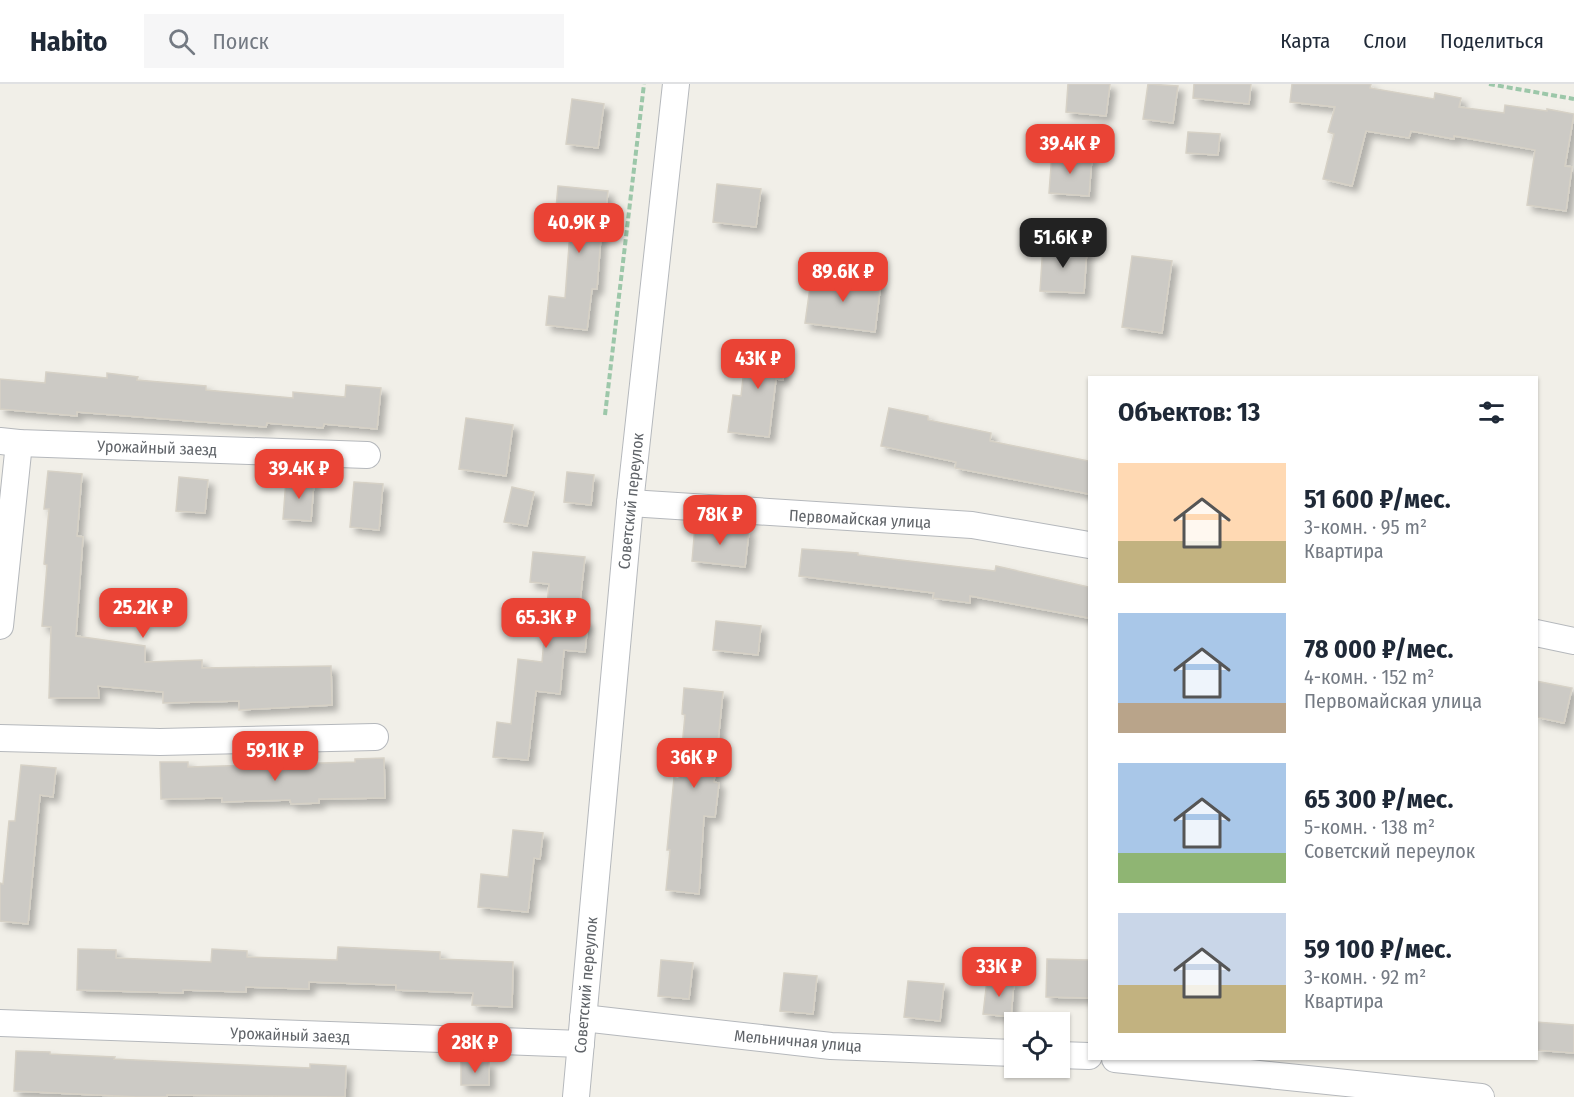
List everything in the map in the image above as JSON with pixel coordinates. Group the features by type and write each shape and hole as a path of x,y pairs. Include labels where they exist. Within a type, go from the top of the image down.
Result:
{"street":[{"name":"Советский переулок","path":"576,1097 630,503 676,84"},
{"name":"Урожайный заезд","path":"0,626 10,442 367,455"},
{"name":"Первомайская улица","path":"630,503 972,525 1088,545"},
{"path":"1538,633 1574,641"},
{"path":"0,738 160,742 375,737"},
{"name":"Мельничная улица","path":"584,1018 831,1046 1004,1053"},
{"name":"Урожайный заезд","path":"0,1023 581,1044"},
{"path":"1070,1055 1088,1056"},
{"path":"1131,1060 1481,1097"}],"path":[{"path":"605,415 644,84"},
{"path":"1489,84 1574,99"}],"building":[{"path":"1068,84 1110,84 1106,116 1066,112"},
{"path":"1148,84 1178,86 1173,123 1143,119"},
{"path":"1194,84 1251,84 1249,104 1193,98"},
{"path":"1292,84 1371,84 1370,88 1434,99 1435,93 1461,98 1459,107 1504,113 1505,105 1574,114 1565,166 1572,167 1566,211 1527,205 1535,150 1454,136 1454,139 1411,131 1409,138 1366,131 1352,186 1323,179 1334,134 1328,132 1335,107 1290,102"},
{"path":"572,99 604,104 598,148 566,144"},
{"path":"1188,132 1220,134 1218,155 1186,153"},
{"path":"1052,153 1092,157 1089,196 1049,193"},
{"path":"717,184 761,189 756,227 713,222"},
{"path":"558,186 608,191 603,236 601,236 597,289 592,289 587,330 546,325 549,296 565,298 570,232 554,230"},
{"path":"1043,245 1087,248 1084,293 1040,291"},
{"path":"1132,256 1172,261 1162,333 1122,327"},
{"path":"812,273 881,282 875,332 805,323"},
{"path":"747,342 787,347 783,380 776,379 769,437 728,432 733,395 741,396"},
{"path":"46,372 107,378 107,373 138,377 137,380 206,386 206,390 293,398 293,392 345,397 346,385 381,388 377,429 324,424 323,428 267,423 266,427 77,412 77,416 0,409 0,379 45,383"},
{"path":"889,408 928,416 928,420 991,433 990,441 1088,461 1088,494 955,468 956,462 881,446"},
{"path":"466,418 513,425 506,476 459,469"},
{"path":"48,471 82,474 77,536 83,537 76,636 145,646 145,662 202,660 202,668 331,666 332,705 239,710 239,701 163,703 163,692 98,686 99,698 49,698 51,627 42,626 47,565 44,564 49,509 44,509"},
{"path":"567,472 594,475 591,505 564,502"},
{"path":"179,477 208,480 205,513 176,511"},
{"path":"286,480 314,482 311,521 283,519"},
{"path":"354,482 383,484 379,530 350,527"},
{"path":"512,487 534,492 527,526 504,522"},
{"path":"695,526 749,531 745,567 692,561"},
{"path":"802,549 858,553 858,555 995,571 996,566 1088,587 1088,618 970,596 970,603 933,598 934,593 799,576"},
{"path":"533,552 585,557 578,620 588,621 585,652 564,650 560,694 536,691 528,760 493,757 497,722 511,724 518,659 542,662 549,584 530,582"},
{"path":"716,621 761,626 758,655 713,650"},
{"path":"1538,681 1572,688 1564,723 1538,717"},
{"path":"684,688 723,692 714,782 719,783 715,817 704,816 699,894 666,890 670,850 667,850 674,778 679,779 685,715 682,714"},
{"path":"384,758 385,798 319,799 319,803 291,804 290,800 222,802 222,798 161,799 160,762 188,762 188,767 355,762 355,759"},
{"path":"21,765 56,768 53,797 40,795 28,924 0,921 0,883 3,884 9,821 15,821"},
{"path":"513,830 543,833 540,859 534,858 528,912 478,907 481,874 508,877"},
{"path":"338,947 440,952 440,959 513,962 512,1007 472,1005 473,993 396,990 396,985 309,982 309,989 246,987 246,992 183,990 183,993 77,990 78,949 116,950 116,958 211,962 212,949 247,951 247,957 337,960"},
{"path":"1047,959 1088,960 1088,998 1046,997"},
{"path":"661,960 693,963 689,999 658,996"},
{"path":"784,973 817,976 813,1014 780,1011"},
{"path":"987,980 1014,982 1011,1012 1004,1012 1004,1016 983,1014"},
{"path":"908,981 944,984 940,1021 904,1017"},
{"path":"1538,1022 1574,1025 1574,1053 1538,1050"},
{"path":"16,1051 115,1057 114,1059 310,1068 310,1064 346,1066 345,1097 167,1095 167,1097 138,1097 14,1091"},
{"path":"461,1062 489,1062 489,1085 461,1085"}]}
